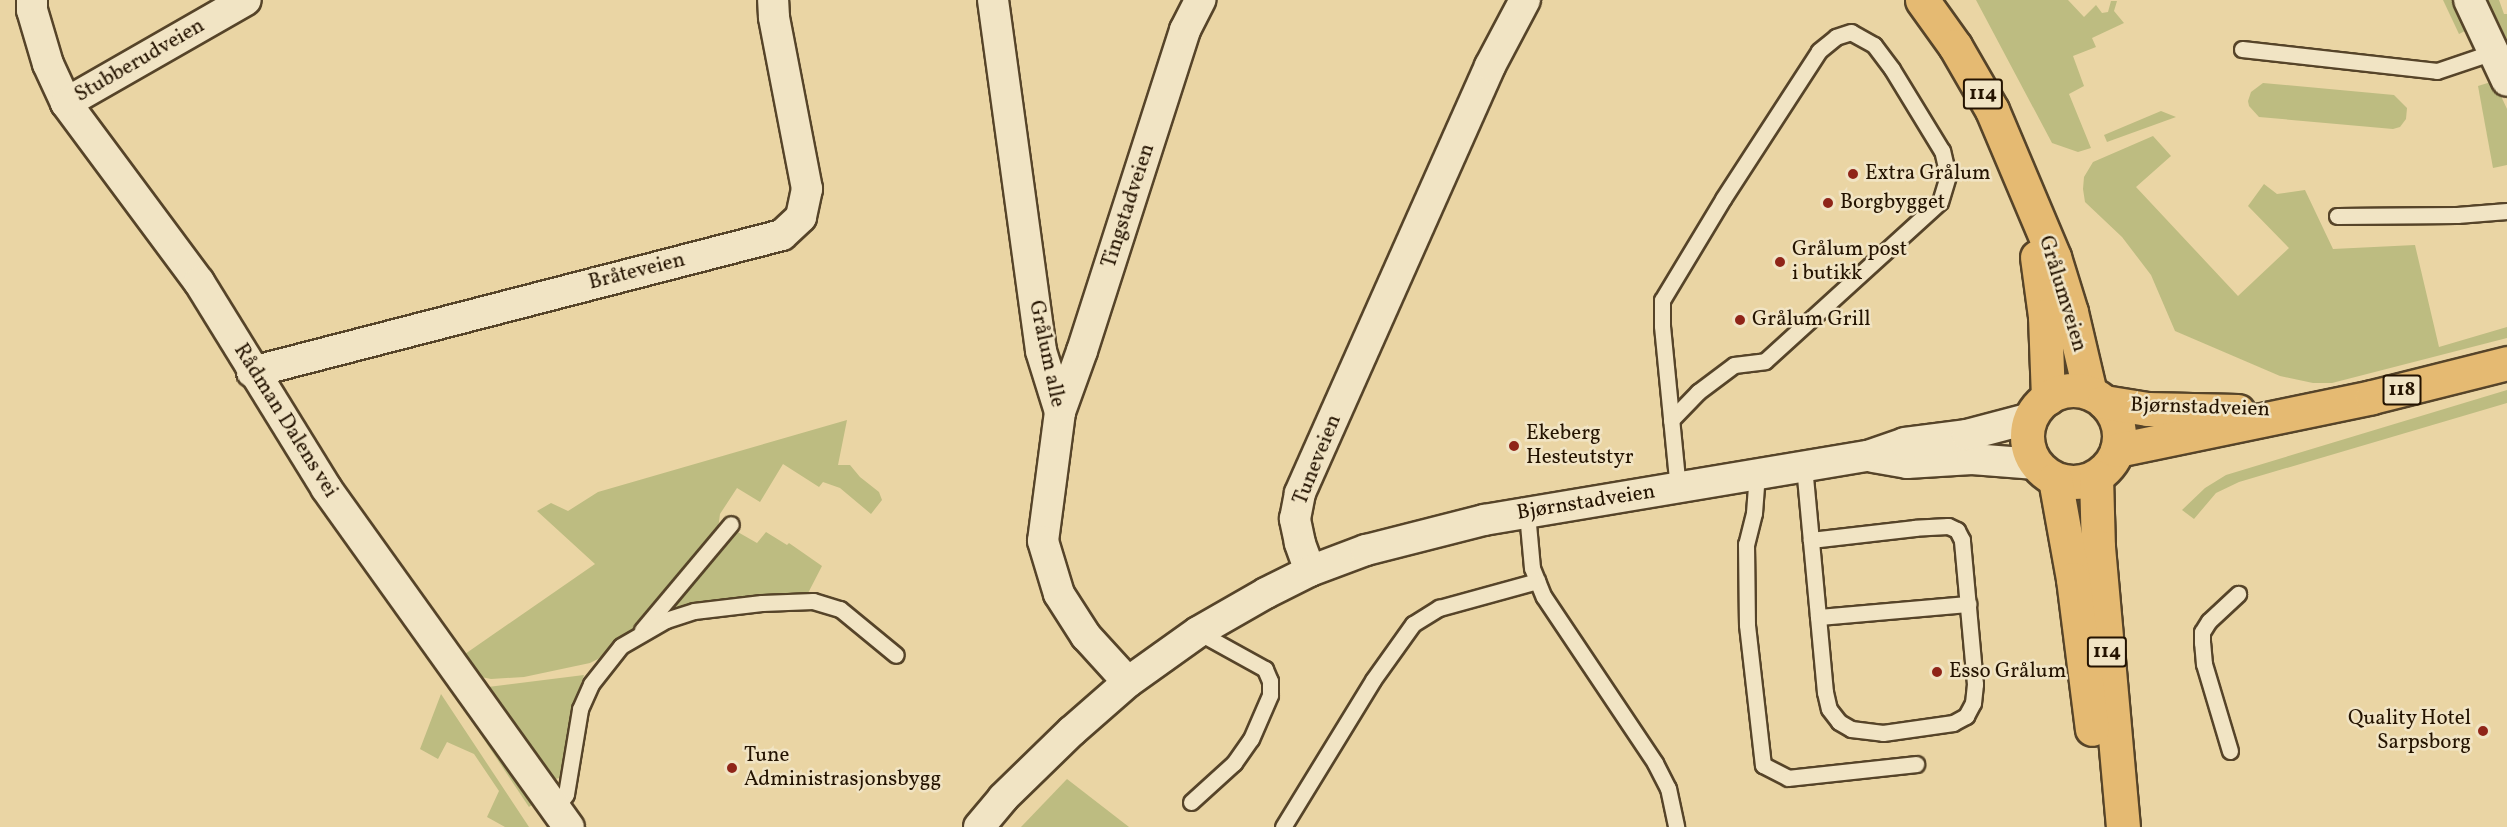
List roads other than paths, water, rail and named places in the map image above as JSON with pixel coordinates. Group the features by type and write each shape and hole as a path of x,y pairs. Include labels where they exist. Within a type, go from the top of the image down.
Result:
{"main road":[{"name":"Grålumveien","path":"1922,0 1955,46 1992,110 2054,257 2097,398"},
{"name":"Grålumveien","path":"2028,196 2045,316 2039,408"},
{"name":"Bjørnstadveien","path":"2117,450 2372,398 2507,363"},
{"path":"2039,408 2068,391 2097,398"},
{"name":"Bjørnstadveien","path":"2097,398 2147,409 2296,412"},
{"name":"114","path":"2097,398 2115,417 2119,432 2117,450"},
{"name":"114","path":"2039,408 2027,434 2028,450 2045,472 2073,579 2101,827"},
{"path":"2045,472 2076,483 2096,477 2109,465 2117,450"},
{"name":"114","path":"2096,477 2099,559 2123,827"}],"street":[{"name":"Rådman Dalens vei","path":"32,0 32,10 48,64 66,103 199,282 252,372 326,488 562,818"},
{"name":"Stubberudveien","path":"66,103 246,0"},
{"name":"Bråteveien","path":"252,372 782,235 801,217 807,189 774,18 773,0"},
{"name":"Grålum alle","path":"993,0 1041,351 1060,412 1043,541 1059,594 1086,636 1128,682"},
{"name":"Tingstadveien","path":"1060,412 1082,351 1185,30 1200,0"},
{"name":"Tuneveien","path":"1311,572 1300,543 1295,519 1300,493 1490,66 1524,0"},
{"path":"2469,0 2507,81"},
{"name":"Bjørnstadveien","path":"1311,572 1366,550 1484,520 1868,456 1905,443 1967,435 2039,408"},
{"name":"Bjørnstadveien","path":"1868,456 1907,463 1972,459 2045,472"},
{"path":"979,827 1004,798 1072,731 1128,682 1198,632 1266,592 1311,572"}],"lane":[{"path":"1671,420 1698,392 1734,365 1765,362 1940,202 1948,176 1942,151 1893,69 1874,45 1851,33 1836,37 1819,51 1705,227 1662,300 1662,326 1677,488"},
{"path":"2242,49 2437,71 2493,52"},
{"path":"2337,216 2457,215 2507,211"},
{"path":"1804,466 1825,692 1829,709 1839,722 1851,729 1883,733 1953,723 1966,716 1973,703 1975,684 1962,540 1957,530 1948,526 1811,540"},
{"path":"1757,473 1754,513 1746,544 1747,625 1763,765 1788,778 1916,764"},
{"path":"1527,513 1532,568 1544,597 1582,658 1655,763 1668,788 1676,827"},
{"path":"637,635 730,524"},
{"path":"1283,827 1373,680 1413,624 1439,608 1537,581"},
{"path":"2230,752 2204,664 2202,632 2208,621 2238,594"},
{"path":"562,818 580,709 591,684 621,646 666,620 694,611 762,603 813,601 840,609 896,655"},
{"path":"1818,617 1968,604"},
{"path":"1191,801 1234,763 1251,739 1270,695 1270,681 1265,669 1198,632"}],"place":[{"name":"Extra Grålum","path":"1853,174"},
{"name":"Borgbygget","path":"1828,203"},
{"name":"Grålum post i butikk","path":"1780,262"},
{"name":"Grålum Grill","path":"1740,320"},
{"name":"Ekeberg Hesteutstyr","path":"1514,446"},
{"name":"Esso Grålum","path":"1937,672"},
{"name":"Quality Hotel Sarpsborg","path":"2483,731"},
{"name":"Tune Administrasjonsbygg","path":"732,768"}]}
